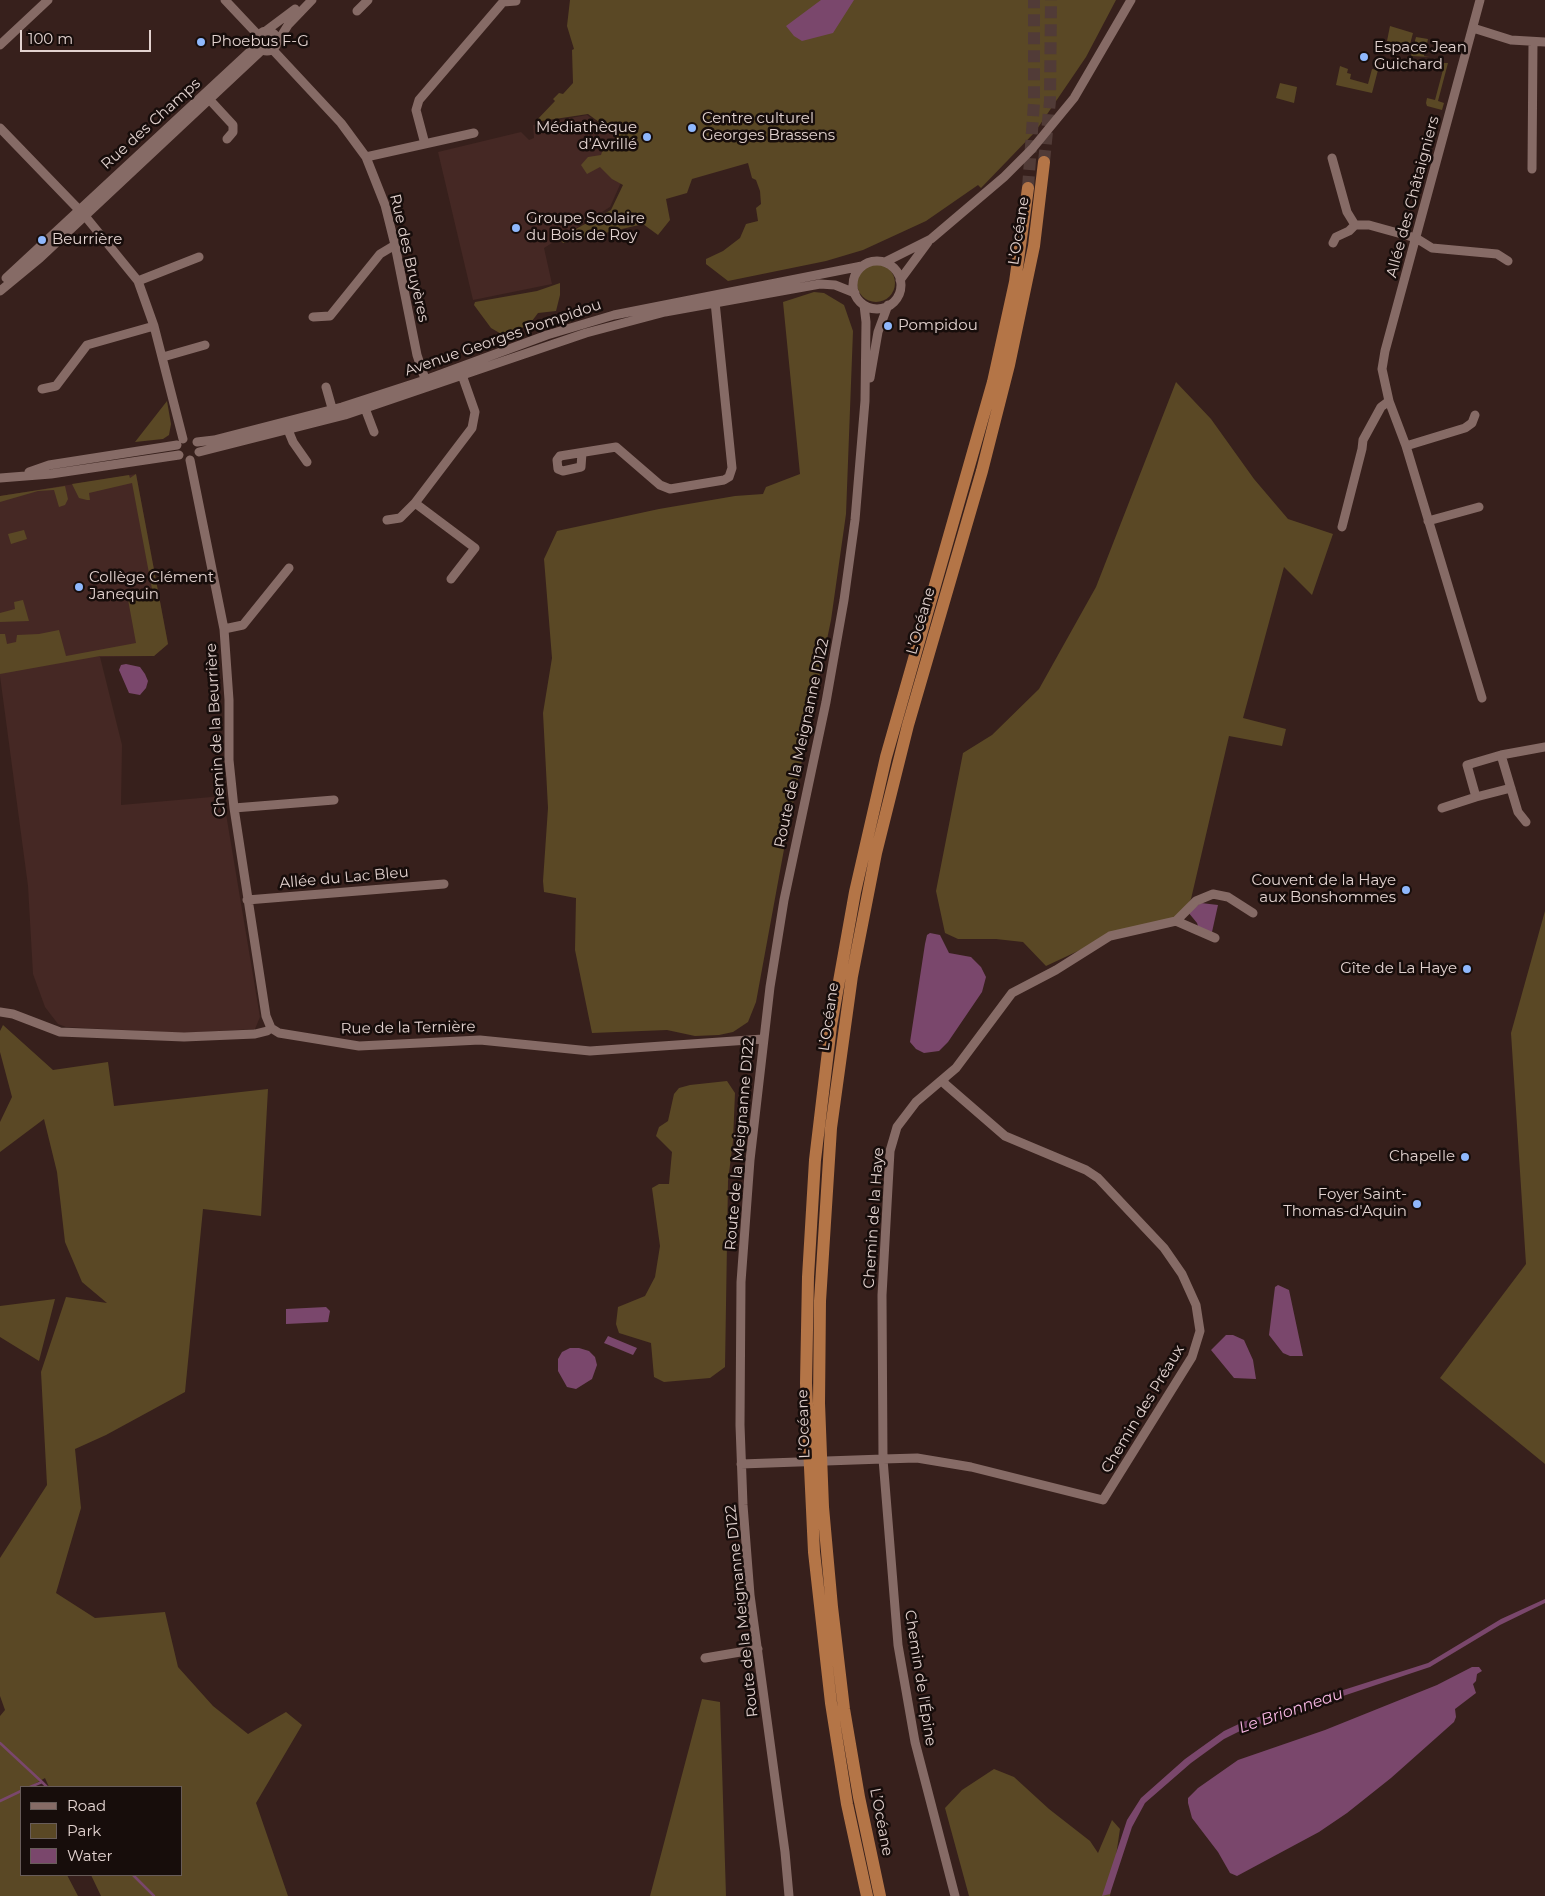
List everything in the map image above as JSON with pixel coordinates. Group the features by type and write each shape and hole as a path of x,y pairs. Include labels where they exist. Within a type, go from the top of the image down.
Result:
{"highway":[{"name":"L’Océane","path":"880,1896 859,1797 844,1709 823,1507 819,1403 820,1301 831,1128 852,976 876,853 908,725 982,471 1010,365 1034,246 1044,162"},
{"name":"L’Océane","path":"867,1896 848,1804 831,1703 813,1535 806,1383 808,1278 815,1160 831,1026 855,892 891,739 993,382 1015,282 1028,188"}],"street":[{"path":"0,45 48,0"},
{"path":"225,0 258,35 260,47 275,46 288,24 312,0"},
{"path":"258,35 281,22 304,0"},
{"path":"357,11 368,0"},
{"name":"Allée des Châtaigniers","path":"1480,0 1384,351 1382,369 1389,401 1406,446 1482,698"},
{"path":"425,144 416,110 419,100 503,2 516,1"},
{"path":"900,280 931,239 1004,177 1060,118 1074,98 1128,3"},
{"path":"1473,28 1511,40 1545,42"},
{"name":"Rue des Bruyères","path":"267,30 276,36 275,46 341,123 366,157 385,205 417,354 426,384"},
{"path":"1532,169 1533,42"},
{"name":"Rue des Champs","path":"0,283 65,224 82,213 209,99 260,47"},
{"name":"Rue des Champs","path":"82,213 260,47"},
{"name":"Rue des Champs","path":"209,99 233,125 233,132 227,138"},
{"path":"0,128 82,213 138,281 154,326 162,356 180,442 179,455 190,460"},
{"path":"366,157 474,133"},
{"path":"1332,158 1348,212 1355,225"},
{"path":"0,291 82,213"},
{"path":"1333,243 1336,237 1349,231 1355,225 1369,225 1416,238 1432,248 1497,254 1508,261"},
{"path":"885,262 931,239"},
{"path":"313,317 330,316 380,254 395,245"},
{"path":"138,281 199,257"},
{"path":"873,261 885,262 895,269 900,280 899,293 888,305 878,332 865,401 866,322 864,305 855,293 854,277 862,266 873,261"},
{"name":"Avenue Georges Pompidou","path":"190,460 199,452 364,405 426,384 547,335 614,315 862,266"},
{"name":"Avenue Georges Pompidou","path":"426,384 462,375 608,326 715,302 820,284 835,285 855,293"},
{"path":"582,453 616,447 660,485 670,488 724,480 729,477 732,468 715,302"},
{"path":"864,305 876,308 888,305"},
{"path":"42,389 56,386 87,345 154,326"},
{"path":"162,356 205,345"},
{"path":"387,520 400,518 415,503 472,428 474,412 462,375"},
{"path":"326,387 333,414"},
{"name":"Route de la Meignanne D122","path":"789,1896 786,1852 750,1595 741,1464 741,1282 750,1160 763,1039 784,900 826,702 844,600 855,520 865,401"},
{"path":"1342,527 1363,440 1381,406 1389,401"},
{"path":"364,405 374,432"},
{"path":"1406,446 1465,428 1472,423 1475,415"},
{"path":"287,427 307,462"},
{"name":"Avenue Georges Pompidou","path":"17,476 49,465 180,442 193,438 197,442 287,427"},
{"path":"197,442 199,452"},
{"name":"Avenue Georges Pompidou","path":"0,478 51,474 179,455"},
{"name":"Chemin de la Beurrière","path":"190,460 224,629 229,700 229,760 234,808 266,1016 271,1028"},
{"path":"415,503 475,548 451,579"},
{"path":"1428,521 1479,506"},
{"path":"224,629 243,625 289,568"},
{"path":"1476,798 1467,765 1501,755 1545,747"},
{"path":"1501,755 1518,812 1526,822"},
{"path":"1442,808 1511,788"},
{"path":"234,808 334,800"},
{"name":"Allée du Lac Bleu","path":"248,900 444,884"},
{"path":"1215,938 1176,921 1196,901 1213,894 1228,897 1253,913"},
{"name":"Chemin de la Haye","path":"883,1459 882,1304 890,1151 897,1127 906,1114 956,1068 1012,993 1056,970 1110,936 1176,921"},
{"path":"0,1012 60,1032 184,1037 255,1034 271,1028"},
{"name":"Rue de la Ternière","path":"271,1028 279,1033 359,1046 480,1040 590,1051 763,1039"},
{"name":"Chemin des Préaux","path":"883,1459 917,1458 971,1467 1103,1500 1192,1357 1200,1331 1196,1305 1182,1274 1164,1248 1098,1178 1086,1170 1004,1136 952,1090 943,1079"},
{"path":"741,1464 883,1459"},
{"name":"Chemin de l'Épine","path":"883,1459 898,1645 915,1742 955,1896"},
{"path":"705,1658 758,1649"}],"shaded area":[{"name":"Groupe Scolaire du Bois de Roy","path":"587,115 618,138 623,178 610,207 544,248 552,284 473,300 438,152 521,132 529,140 534,138 533,125"},
{"path":"136,474 168,644 154,656 100,657 122,745 121,805 223,796 260,1017 255,1029 181,1033 66,1027 58,1024 45,1007 33,974 28,886 0,676 0,496"}],"green space":[{"path":"570,0 1116,0 1086,57 1035,132 981,188 978,185 926,221 863,250 826,261 728,281 706,264 706,259 723,251 740,238 746,224 758,221 756,208 761,204 760,191 756,180 752,178 748,163 692,179 687,193 666,199 670,220 658,235 643,224 563,243 559,238 611,210 623,185 612,179 600,167 587,174 581,165 588,157 601,155 604,146 618,136 588,114 535,122 555,101 553,99 559,93 563,94 573,83 572,50 574,49 567,26"},
{"path":"1390,26 1413,33 1409,48 1387,41"},
{"path":"1416,37 1428,39 1424,56 1430,57 1411,56"},
{"path":"1438,63 1448,63 1438,101 1444,103 1442,110 1427,106 1426,103 1427,98 1435,100 1444,66"},
{"path":"1340,66 1348,69 1347,73 1351,74 1350,79 1368,84 1372,69 1378,70 1372,93 1336,85"},
{"path":"1280,83 1297,87 1294,103 1276,98"},
{"path":"876,264 889,270 895,283 889,296 876,302 863,296 857,283 863,270"},
{"path":"560,283 560,295 556,311 538,313 529,325 503,335 491,328 474,305 475,302 537,291"},
{"path":"814,292 824,293 844,305 853,331 846,514 831,620 787,833 756,1002 748,1022 733,1032 719,1035 695,1036 667,1030 592,1033 575,950 576,898 544,892 543,881 548,808 543,713 552,658 544,559 557,531 659,509 735,496 763,494 766,487 800,474 783,302"},
{"path":"1176,382 1211,419 1254,479 1288,519 1333,534 1312,595 1284,567 1243,718 1286,729 1282,746 1229,736 1191,899 1176,921 1110,936 1046,966 1023,942 996,939 958,939 945,933 936,891 963,753 992,735 1039,689 1096,587"},
{"path":"167,401 171,424 169,435 163,439 135,442"},
{"path":"136,474 168,644 154,656 100,656 0,674 0,634 5,634 7,644 16,642 17,635 39,634 59,630 66,656 136,643 127,594 152,589 132,483 89,493 90,500 79,498 72,484 129,475 130,478"},
{"path":"65,486 68,499 65,505 59,507 54,490 38,491 0,502 0,496"},
{"path":"24,530 27,539 11,544 8,534"},
{"path":"23,600 29,621 0,622 0,613 15,609 14,602"},
{"path":"1545,911 1545,1464 1440,1378 1526,1264 1511,1033"},
{"path":"3,1025 53,1070 108,1062 114,1106 268,1089 261,1216 203,1209 185,1392 106,1435 75,1449 81,1508 56,1593 95,1618 165,1612 178,1667 213,1706 248,1734 286,1712 302,1725 256,1803 288,1896 101,1896 91,1876 182,1876 182,1786 49,1786 45,1778 31,1786 20,1786 20,1876 68,1876 78,1896 0,1896 0,1716 5,1710 0,1696 0,1558 47,1485 41,1372 66,1297 107,1303 82,1282 65,1242 57,1172 44,1119 0,1152 0,1122 12,1097 0,1052 0,1031"},
{"path":"727,1081 735,1093 733,1141 728,1181 725,1367 710,1378 664,1382 654,1377 651,1343 619,1333 616,1324 618,1307 645,1296 655,1277 660,1246 652,1188 659,1184 669,1184 672,1152 656,1136 659,1127 668,1121 674,1094 679,1088 690,1085"},
{"path":"55,1299 39,1361 0,1337 0,1306"},
{"path":"702,1699 720,1702 726,1896 650,1896"},
{"path":"994,1769 1014,1777 1049,1809 1090,1841 1098,1853 1112,1820 1120,1829 1110,1896 969,1896 945,1808 962,1790"}],"water":[{"path":"821,0 854,0 833,33 802,41 794,36 786,26"},
{"path":"126,664 140,667 145,674 148,681 146,688 140,695 129,693 119,670 121,665"},
{"path":"1201,903 1218,905 1212,932 1205,932 1199,929 1197,923 1188,912"},
{"path":"930,933 940,935 949,953 971,957 981,967 986,977 982,992 948,1042 939,1051 924,1053 916,1049 910,1042 925,944 927,935"},
{"path":"1278,1285 1289,1290 1303,1356 1290,1356 1283,1353 1269,1335 1275,1287"},
{"path":"326,1307 330,1311 328,1322 286,1324 286,1309"},
{"path":"1226,1335 1233,1335 1244,1340 1253,1360 1256,1379 1234,1378 1211,1350"},
{"path":"608,1336 637,1348 633,1355 604,1343"},
{"path":"570,1348 589,1351 595,1357 597,1365 592,1379 576,1389 567,1387 558,1371 558,1359 562,1352"},
{"name":"Le Brionneau","path":"1545,1599 1545,1603 1500,1625 1430,1667 1244,1729 1224,1739 1191,1763 1145,1803 1132,1827 1110,1894 1102,1896 1127,1820 1141,1798 1185,1759 1224,1731 1243,1722 1428,1663 1501,1619"},
{"path":"1472,1667 1479,1667 1482,1671 1477,1674 1476,1681 1473,1684 1476,1693 1455,1709 1456,1717 1454,1722 1391,1778 1347,1813 1319,1832 1237,1876 1230,1873 1218,1852 1192,1818 1188,1798 1198,1788 1238,1760 1325,1730 1437,1685"}],"waterway":[{"path":"0,1743 42,1782"},
{"path":"32,1786 42,1782 46,1786"},
{"path":"0,1801 20,1791"},
{"path":"134,1876 154,1896"}],"tunnel":[{"path":"1028,188 1034,103 1034,0"},
{"path":"1044,162 1050,101 1051,0"}],"place":[{"name":"Phoebus F-G","path":"201,42"},
{"name":"Espace Jean Guichard","path":"1364,57"},
{"name":"Centre culturel Georges Brassens","path":"692,128"},
{"name":"Médiathèque d’Avrillé","path":"647,137"},
{"name":"Groupe Scolaire du Bois de Roy","path":"516,228"},
{"name":"Beurrière","path":"42,240"},
{"name":"Pompidou","path":"888,326"},
{"name":"Collège Clément Janequin","path":"79,587"},
{"name":"Couvent de la Haye aux Bonshommes","path":"1406,890"},
{"name":"Gîte de La Haye","path":"1467,969"},
{"name":"Chapelle","path":"1465,1157"},
{"name":"Foyer Saint- Thomas-d'Aquin","path":"1417,1204"}]}
